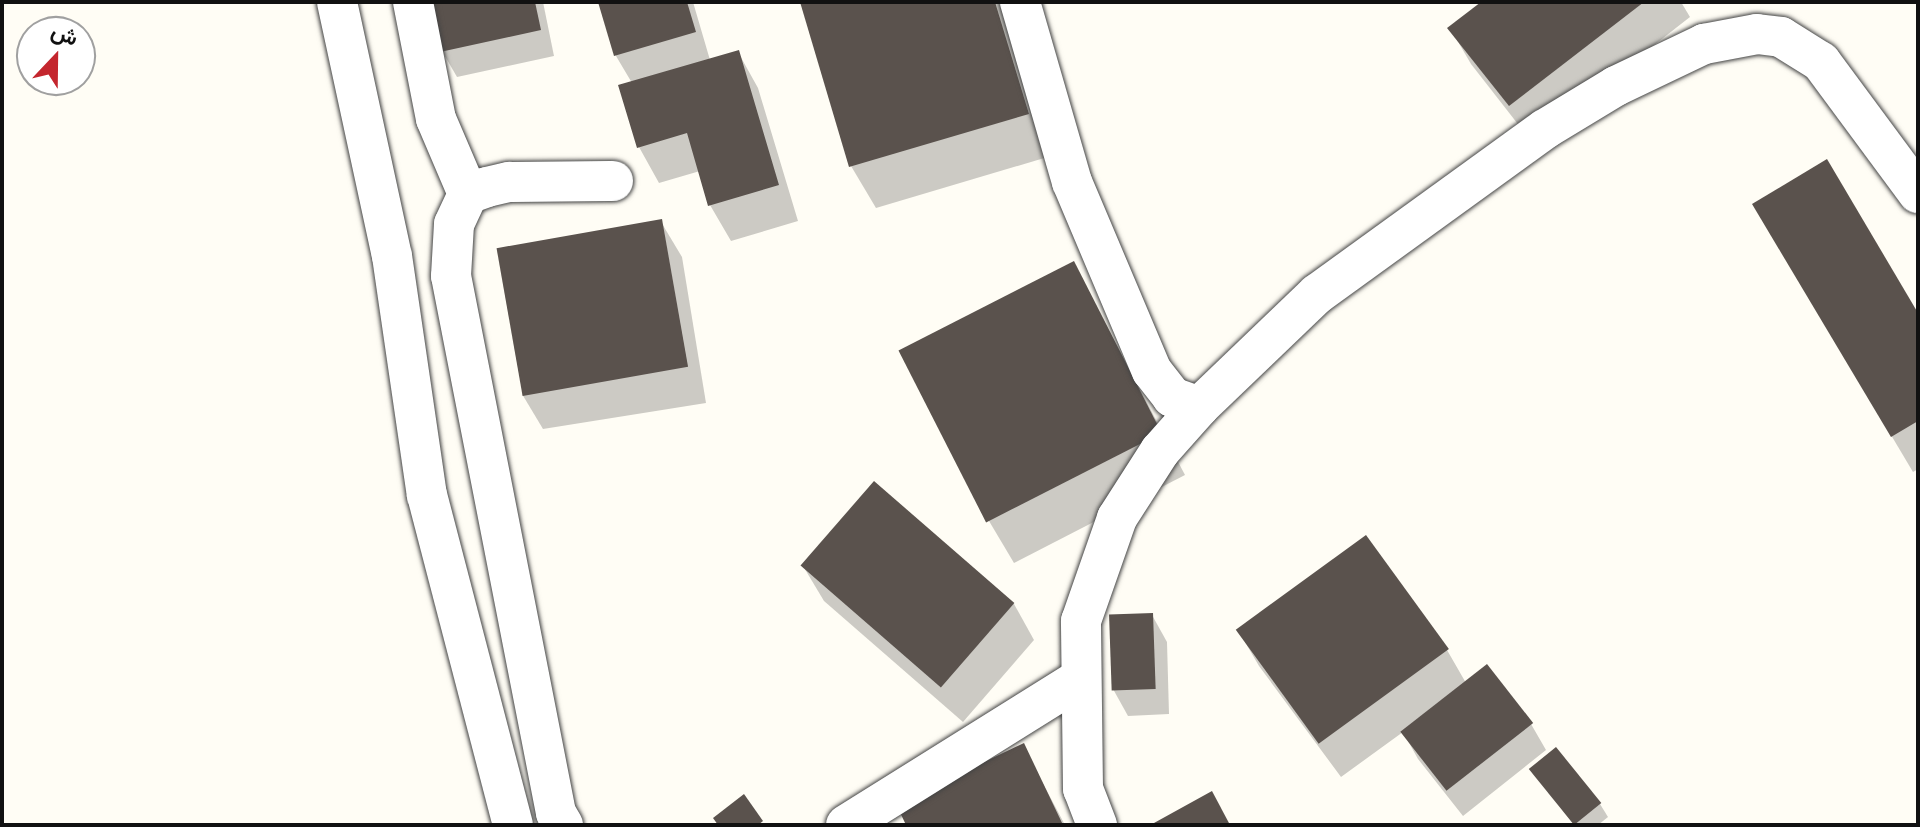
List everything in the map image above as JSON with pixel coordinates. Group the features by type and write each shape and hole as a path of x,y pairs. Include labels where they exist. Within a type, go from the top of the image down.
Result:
{"street":[{"path":"337,2 392,256 427,495 513,825"},
{"path":"413,2 436,119 468,194 454,224 451,276 547,821"},
{"path":"1020,2 1072,182 1152,371 1172,397 1199,407"},
{"path":"1097,825 1083,789 1081,621 1117,518 1160,451 1199,407 1317,294 1545,129 1616,86 1704,44 1757,34 1781,37 1821,62 1918,193"},
{"path":"468,194 509,182 613,181"},
{"path":"846,825 1081,678"}],"building":[{"path":"429,2 535,2 541,30 440,52"},
{"path":"598,2 687,2 696,32 614,56"},
{"path":"800,2 995,2 1029,114 849,167"},
{"path":"1481,2 1644,2 1509,106 1447,28"},
{"path":"739,50 779,185 708,206 687,133 637,148 618,85"},
{"path":"1827,159 1918,313 1918,421 1891,437 1752,204"},
{"path":"662,219 688,367 523,396 497,248"},
{"path":"1074,261 1162,433 986,522 898,350"},
{"path":"874,481 1014,603 941,688 801,566"},
{"path":"1366,535 1449,649 1319,744 1236,630"},
{"path":"1153,613 1156,689 1112,690 1109,615"},
{"path":"1487,664 1533,723 1446,791 1400,732"},
{"path":"1024,743 1063,825 906,825 896,804"},
{"path":"1556,747 1601,803 1574,825 1529,769"},
{"path":"1212,791 1230,825 1154,823"},
{"path":"744,794 763,821 758,825 718,825 713,818"}]}
